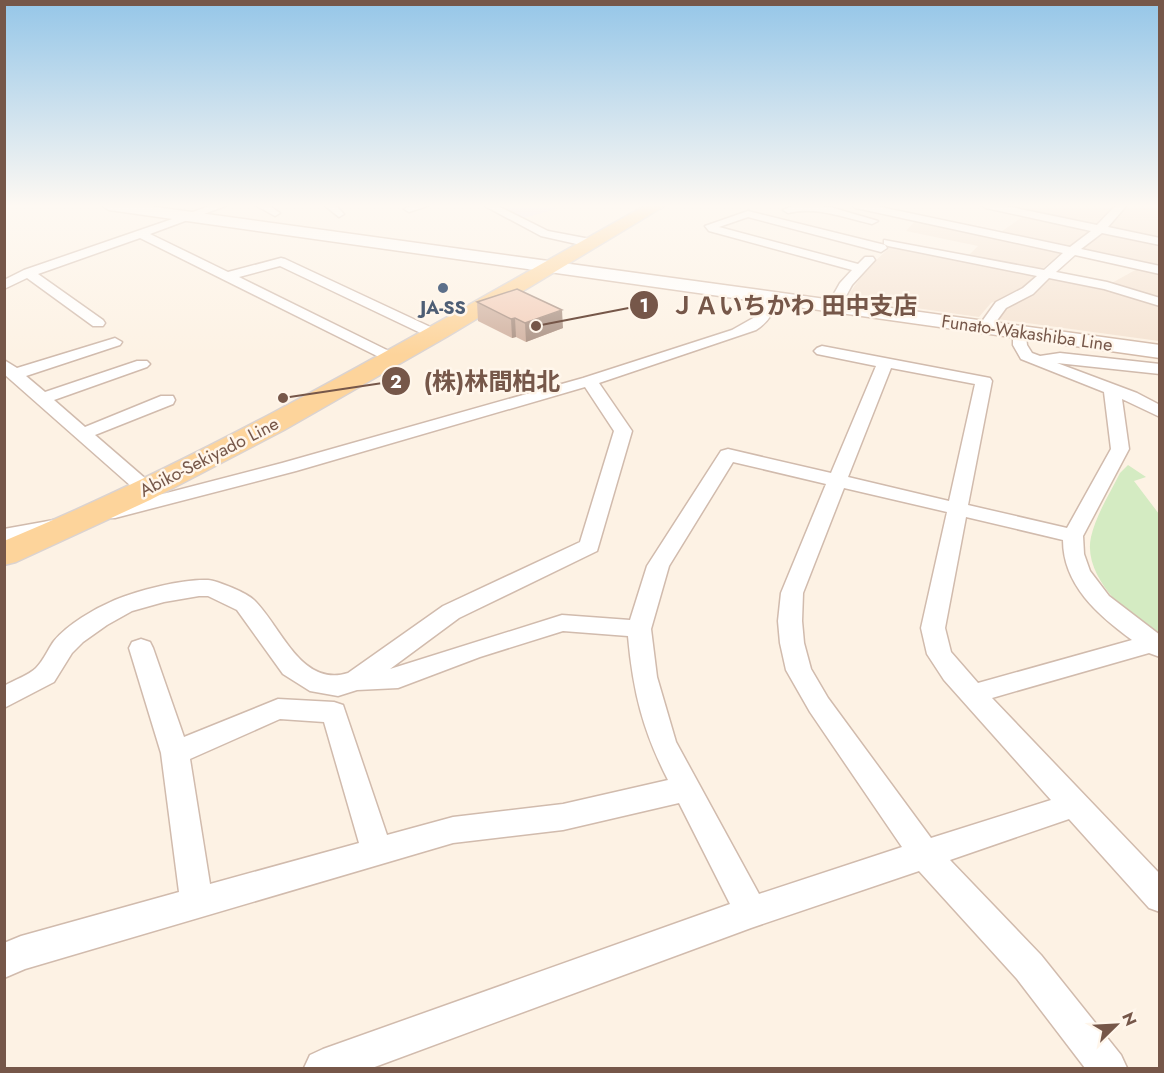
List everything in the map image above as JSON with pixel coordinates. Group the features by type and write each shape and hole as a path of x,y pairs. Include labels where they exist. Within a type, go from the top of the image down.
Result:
{"main road":[{"name":"Abiko-Sekiyado Line","path":"4,554 147,490 272,426 570,255"}],"street":[{"path":"4,285 28,273 78,255"},
{"path":"185,255 393,358"},
{"name":"Funato-Wakashiba Line","path":"473,255 1160,352"},
{"path":"811,255 860,268"},
{"path":"834,306 846,283 873,255"},
{"path":"965,255 1107,286 1160,302"},
{"path":"985,327 1001,305 1028,291 1067,255"},
{"path":"1091,255 1160,270"},
{"path":"229,276 282,262 434,334"},
{"path":"28,273 98,323"},
{"path":"4,536 81,521 289,467 589,381 752,327 765,317 773,297"},
{"path":"1020,332 1022,352 1037,361 1112,390 1160,412"},
{"path":"10,369 115,342"},
{"path":"822,351 984,381 933,628 939,654 1160,897"},
{"path":"1037,361 1060,358 1160,369"},
{"path":"885,363 792,593 790,621 792,643 800,670 819,705 926,855 1029,967 1108,1068"},
{"path":"42,399 142,364"},
{"path":"10,369 147,490"},
{"path":"357,680 451,612 589,546 623,431 589,381"},
{"path":"1112,390 1120,449 1073,536 1072,547 1085,583 1123,623 1156,645"},
{"path":"82,434 167,400"},
{"path":"751,912 663,743 651,708 644,677 639,629 658,566 728,455 1073,536"},
{"path":"4,698 45,675 63,647 74,636 99,619 124,605 164,594 199,588 211,588 245,604 292,667 319,684 338,686 357,680 398,678 471,651 562,623 639,629"},
{"path":"973,694 1156,645"},
{"path":"141,648 175,753 197,904"},
{"path":"175,753 278,709 334,712 377,851"},
{"path":"4,961 21,953 453,830 563,817 685,789"},
{"path":"323,1068 751,912 1074,805"}],"shaded area":[{"path":"882,255 943,255 1031,273 1036,277 1021,289 991,303 979,317 846,298 866,270"},
{"path":"969,255 1058,255 1041,270 967,257"},
{"path":"1106,255 1159,255 1159,268"},
{"path":"1139,268 1159,273 1159,299 1110,284"},
{"path":"1054,278 1102,287 1159,305 1159,341 997,319 1007,307 1036,292 1048,279"}],"green space":[{"path":"1128,465 1146,477 1134,481 1159,514 1159,639 1135,620 1111,595 1094,567 1090,552 1093,529 1100,512 1120,473"}],"building":[{"path":"517,289 562,310 525,323 515,318 511,319 477,302"}],"place":[{"name":"JA-SS","path":"443,288"},
{"name":"ＪＡいちかわ 田中支店","path":"536,326"},
{"name":"(株)林間柏北","path":"283,398"}]}
